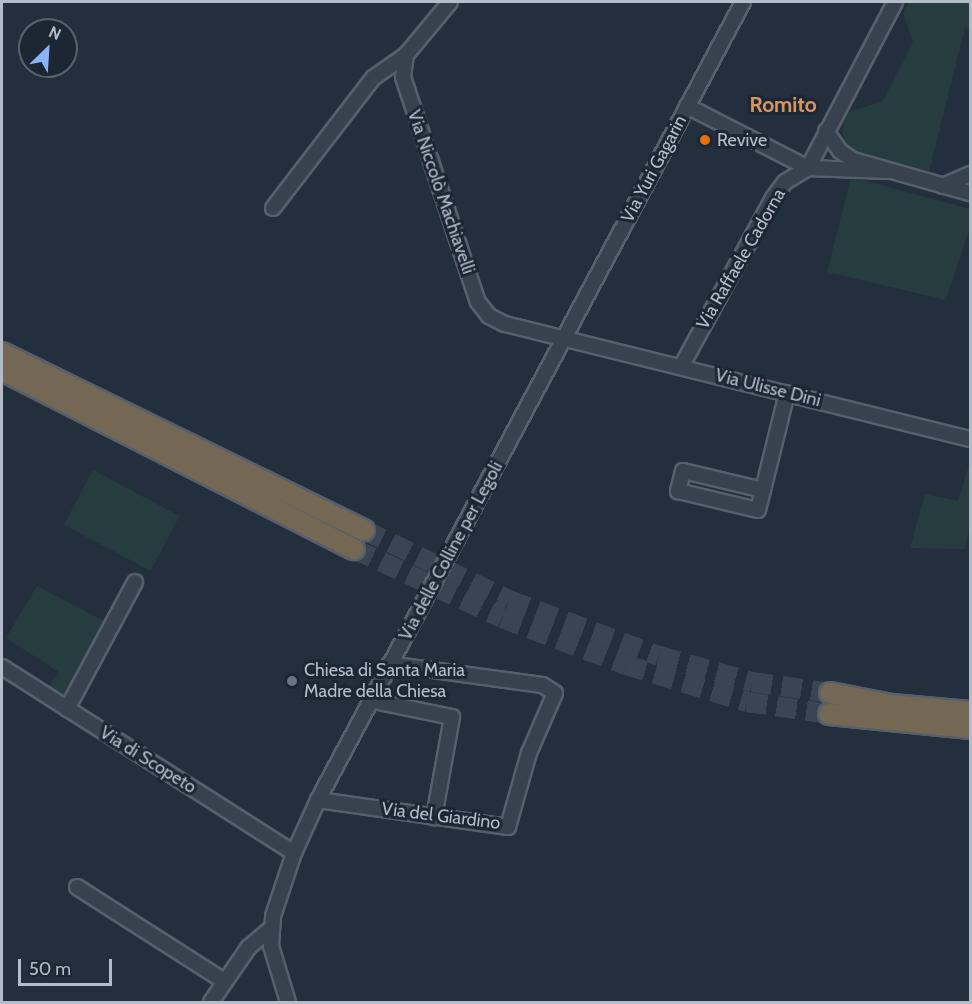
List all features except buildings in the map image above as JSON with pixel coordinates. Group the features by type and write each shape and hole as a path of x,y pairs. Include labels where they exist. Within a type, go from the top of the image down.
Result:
{"highway":[{"path":"2,353 364,530"},
{"path":"2,370 354,549"},
{"path":"830,693 892,705 970,712"},
{"path":"830,714 970,728"}],"street":[{"path":"273,208 373,78 406,55 450,2"},
{"name":"Via Yuri Gagarin","path":"566,336 743,2"},
{"path":"808,168 895,2"},
{"name":"Via Niccolò Machiavelli","path":"406,55 404,82 478,302 489,316 505,324 566,336"},
{"path":"687,106 808,168 887,171"},
{"path":"826,131 844,154 887,171 970,193"},
{"name":"Via Raffaele Cadorna","path":"681,367 773,198 785,182 808,168"},
{"path":"943,186 970,174"},
{"name":"Via Ulisse Dini","path":"566,336 970,439"},
{"name":"Via delle Colline per Legoli","path":"288,1002 274,962 272,928 294,853 369,700 566,336"},
{"path":"764,490 683,471 678,490 758,510 764,490 787,393"},
{"path":"68,709 135,582"},
{"name":"Via del Giardino","path":"318,800 508,827 529,753 555,693 542,685 389,664"},
{"name":"Via di Scopeto","path":"2,667 294,853"},
{"path":"369,700 453,717 434,817"},
{"path":"77,887 224,981"},
{"path":"211,1002 249,947 272,928"}],"green space":[{"path":"909,2 970,2 970,28 965,27 929,171 859,156 847,146 842,134 846,113 883,101 913,42 903,13"},
{"path":"851,177 970,209 970,228 946,300 827,272"},
{"path":"970,462 970,523 965,549 910,548 925,494 958,501"},
{"path":"93,470 180,516 150,571 64,525"},
{"path":"37,586 106,622 65,694 48,688 59,672 6,638"}],"tunnel":[{"path":"364,530 509,600 659,656 752,682 830,693"},
{"path":"354,549 502,618 626,665 747,702 829,714"}],"place":[{"name":"Revive","path":"705,140"},
{"name":"Chiesa di Santa Maria Madre della Chiesa","path":"292,681"}],"district":[{"name":"Romito","path":"783,105"}]}
